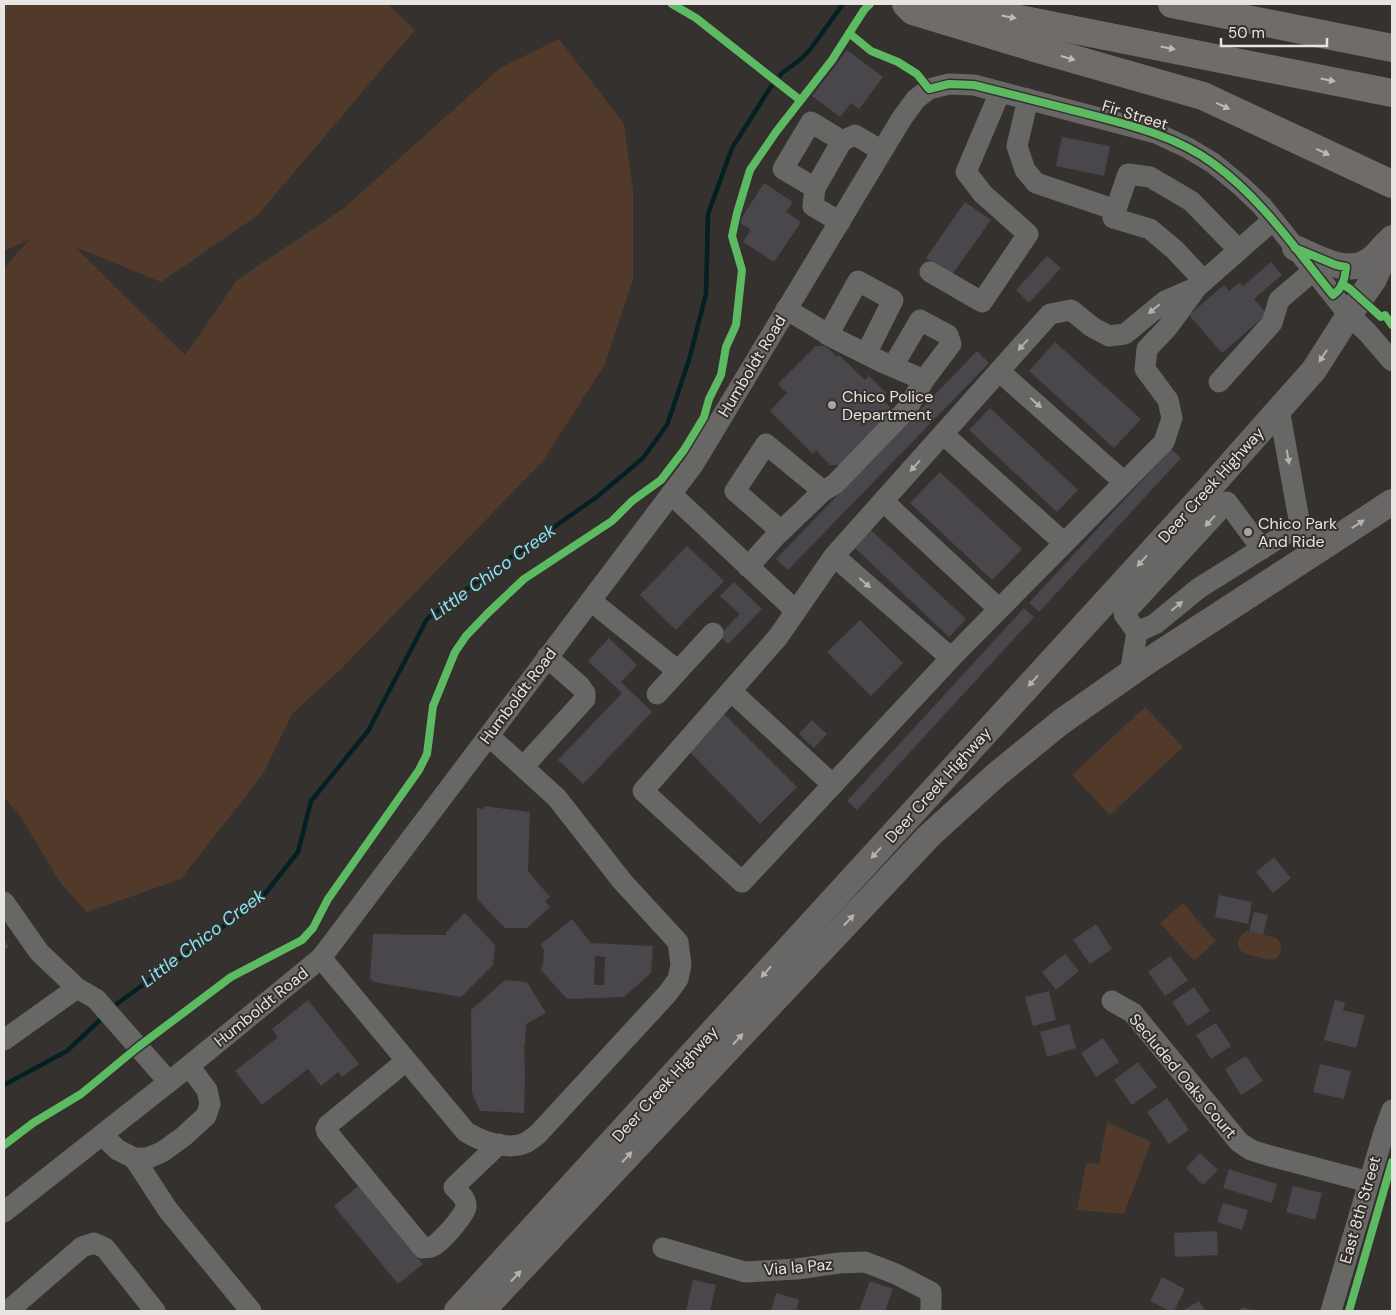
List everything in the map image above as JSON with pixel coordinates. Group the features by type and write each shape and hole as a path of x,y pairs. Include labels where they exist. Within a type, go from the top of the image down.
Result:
{"highway":[{"path":"906,4 913,11 1203,96 1392,184"},
{"path":"944,4 1387,92"},
{"path":"1172,4 1391,48"}],"main road":[{"path":"1295,248 1336,265 1354,267 1369,261 1392,238"},
{"name":"Deer Creek Highway","path":"457,1311 1216,497 1280,409 1314,370 1374,279 1392,238"},
{"name":"Deer Creek Highway","path":"482,1311 929,836 996,775 1061,722 1130,674 1392,502"}],"street":[{"name":"Fir Street","path":"929,89 949,84 974,85 1156,133 1188,148 1213,163 1262,206 1349,315 1367,332 1392,361"},
{"name":"Humboldt Road","path":"4,1212 189,1066 321,958 693,465 902,118 916,99 929,89"},
{"path":"930,272 982,302 1028,234 984,194 966,172 1000,92"},
{"path":"1028,99 1017,146 1025,170 1036,183 1116,210"},
{"path":"815,188 783,169 811,122 842,141"},
{"path":"840,222 813,206 815,188 842,141 855,136 882,151"},
{"path":"1200,284 1175,250 1150,230 1113,218 1128,174 1150,178 1191,201 1239,250"},
{"path":"1200,284 1165,300 1125,334 1109,336 1092,327 1071,310 1050,314 834,556 778,637 644,791 742,882 951,658 1164,442 1172,418 1168,400 1145,369 1147,349 1167,328 1200,284 1273,220"},
{"path":"1219,382 1272,323 1279,300 1313,271"},
{"path":"828,335 858,281 893,300 866,354"},
{"path":"786,309 828,335 924,380"},
{"path":"748,567 781,531 823,491 835,484 907,409 924,380 951,344 948,336 920,320 893,366"},
{"path":"999,371 1124,482"},
{"path":"1280,409 1300,525"},
{"path":"943,434 1064,543"},
{"path":"781,531 734,491 766,444 823,491"},
{"path":"671,494 796,611"},
{"path":"1130,674 1137,632 1124,614 1216,497 1262,548"},
{"path":"882,502 999,609"},
{"path":"1300,525 1335,539"},
{"path":"1137,632 1155,624 1199,588 1300,525"},
{"path":"834,556 951,658"},
{"path":"590,601 678,671"},
{"path":"657,694 713,633"},
{"path":"523,767 585,699 585,693 580,686 548,657"},
{"path":"731,691 833,785"},
{"path":"321,958 466,1132 478,1139 510,1147 524,1144 538,1134 668,993 678,979 681,965 678,942 622,881 557,798 489,736"},
{"path":"4,902 40,952 77,988 96,999 169,1082"},
{"path":"4,1040 77,988"},
{"name":"Secluded Oaks Court","path":"1112,1001 1133,1013 1239,1142 1251,1150 1267,1155 1368,1182"},
{"path":"406,1061 328,1125 326,1129 423,1248 432,1247 439,1242 462,1215 466,1207 464,1199 454,1187 499,1144"},
{"path":"102,1135 118,1150 134,1158 148,1158 162,1152 183,1137 206,1116 210,1104 207,1090 189,1066"},
{"name":"East 8th Street","path":"1331,1311 1368,1182 1392,1110"},
{"path":"134,1158 168,1210 251,1311"},
{"path":"8,1311 82,1247 94,1242 105,1248 155,1311"},
{"name":"Via la Paz","path":"663,1248 744,1272 865,1262 896,1274 931,1302"}],"shaded area":[{"path":"4,4 388,4 415,30 257,216 161,282 75,247 185,355 237,280 344,208 500,68 559,39 624,124 633,190 633,280 605,364 543,461 343,667 292,714 263,774 181,879 87,912 61,884 21,817 4,797 4,268 29,240 4,251"},
{"path":"1145,707 1183,747 1110,815 1072,775"},
{"path":"1183,903 1216,941 1194,961 1160,923"},
{"path":"1247,931 1276,938 1281,943 1281,950 1277,958 1270,960 1241,951 1238,942 1240,936"},
{"path":"1107,1122 1151,1142 1124,1214 1077,1210 1086,1163 1099,1164"}],"building":[{"path":"847,50 883,77 859,109 851,103 840,117 812,96"},
{"path":"1062,137 1110,146 1104,176 1056,166"},
{"path":"764,183 793,202 786,212 801,222 774,262 743,242 751,230 739,222"},
{"path":"965,202 991,220 951,276 926,258"},
{"path":"1047,256 1061,268 1029,303 1016,290"},
{"path":"1271,262 1282,275 1254,299 1267,314 1222,353 1189,315 1224,285 1229,291 1240,282 1243,286"},
{"path":"1055,342 1141,419 1114,448 1029,371"},
{"name":"Chico Police Department","path":"816,346 826,346 837,357 839,355 865,380 869,376 887,394 882,399 894,411 841,465 830,465 816,450 813,454 770,411 787,393 778,384"},
{"path":"977,351 989,363 788,570 776,559"},
{"path":"990,408 1078,490 1057,512 969,430"},
{"path":"1171,449 1181,458 1039,612 1029,603"},
{"path":"940,472 1022,549 992,580 910,503"},
{"path":"871,530 966,619 949,637 855,548"},
{"path":"687,546 724,581 676,630 640,595"},
{"path":"734,582 762,609 728,644 719,635 740,614 720,596"},
{"path":"1024,608 1034,617 857,810 847,801"},
{"path":"860,620 903,663 871,696 827,652"},
{"path":"609,638 637,665 621,682 652,712 583,784 558,760 622,693 588,661"},
{"path":"723,713 797,787 760,824 687,749"},
{"path":"812,720 827,734 814,748 799,734"},
{"path":"484,806 530,812 528,871 550,897 545,901 550,907 527,928 505,928 477,899 477,808 484,809"},
{"path":"1274,857 1291,878 1273,893 1256,872"},
{"path":"1219,895 1252,902 1248,924 1215,917"},
{"path":"1254,912 1268,915 1263,935 1249,931"},
{"path":"465,913 495,945 493,965 461,997 374,982 370,978 373,934 447,935 445,933"},
{"path":"572,919 591,943 653,946 651,973 624,997 567,999 540,969 543,966 544,950 540,945","holes":["595,956 605,957 604,985 594,985"]},
{"path":"1096,924 1112,949 1090,964 1073,940"},
{"path":"4,939 9,947 4,950"},
{"path":"1065,954 1079,971 1056,990 1042,972"},
{"path":"1170,956 1188,980 1165,996 1148,972"},
{"path":"505,980 527,982 546,1013 526,1024 524,1044 524,1113 480,1111 472,1093 471,1010"},
{"path":"1194,987 1210,1011 1188,1026 1172,1002"},
{"path":"1049,991 1056,1020 1033,1026 1025,997"},
{"path":"308,1000 359,1064 342,1077 338,1072 321,1086 308,1069 262,1105 235,1071 278,1037 272,1029"},
{"path":"1335,1000 1345,1003 1343,1010 1365,1015 1356,1048 1324,1040"},
{"path":"1216,1023 1231,1046 1211,1059 1196,1035"},
{"path":"1069,1024 1076,1048 1047,1057 1040,1032"},
{"path":"1103,1038 1119,1062 1096,1077 1081,1053"},
{"path":"1246,1056 1263,1081 1241,1095 1225,1069"},
{"path":"1138,1062 1157,1087 1132,1105 1114,1080"},
{"path":"1320,1064 1351,1071 1344,1099 1313,1092"},
{"path":"1167,1098 1189,1130 1169,1144 1147,1112"},
{"path":"1200,1153 1218,1170 1203,1185 1186,1168"},
{"path":"1229,1169 1277,1184 1272,1203 1223,1188"},
{"path":"358,1186 423,1264 398,1284 334,1206"},
{"path":"1293,1186 1322,1193 1315,1220 1286,1212"},
{"path":"1223,1203 1248,1210 1242,1230 1217,1222"},
{"path":"1217,1231 1218,1255 1175,1257 1174,1233"},
{"path":"1162,1277 1185,1289 1174,1311 1169,1311 1150,1301"},
{"path":"693,1280 716,1285 710,1311 686,1311"},
{"path":"870,1281 893,1289 885,1311 859,1311"},
{"path":"776,1293 799,1300 796,1311 771,1311"},
{"path":"1199,1301 1206,1311 1182,1311"},
{"path":"1242,1307 1255,1311 1240,1311"}],"waterway":[{"name":"Little Chico Creek","path":"112,1008 260,900 298,852 311,801 368,731 427,619 598,496 643,458 667,425 689,360 706,294 708,214 732,148 770,88 782,73 809,51 843,4"},
{"name":"Little Chico Creek","path":"4,1085 67,1051 103,1017"}],"cycle path":[{"path":"672,4 696,18 800,100"},
{"path":"4,1145 33,1123 81,1094 138,1047 231,977 302,940 313,928 328,899 419,770 427,754 433,706 455,652 466,636 524,579 612,521 632,501 661,480 684,450 704,417 709,399 721,375 726,347 736,325 742,270 732,236 750,170 776,132 832,60 864,10 870,4"},
{"path":"849,33 871,51 898,62 917,74 929,89 949,84 974,85 1132,126 1183,145 1214,164 1248,193 1278,226 1292,243 1306,260 1333,295 1343,282 1346,267 1336,265 1295,248"},
{"path":"1342,284 1381,317 1385,315 1392,325"},
{"path":"1349,1311 1392,1162"}],"place":[{"name":"Chico Police Department","path":"832,405"},
{"name":"Chico Park And Ride","path":"1248,532"}]}
